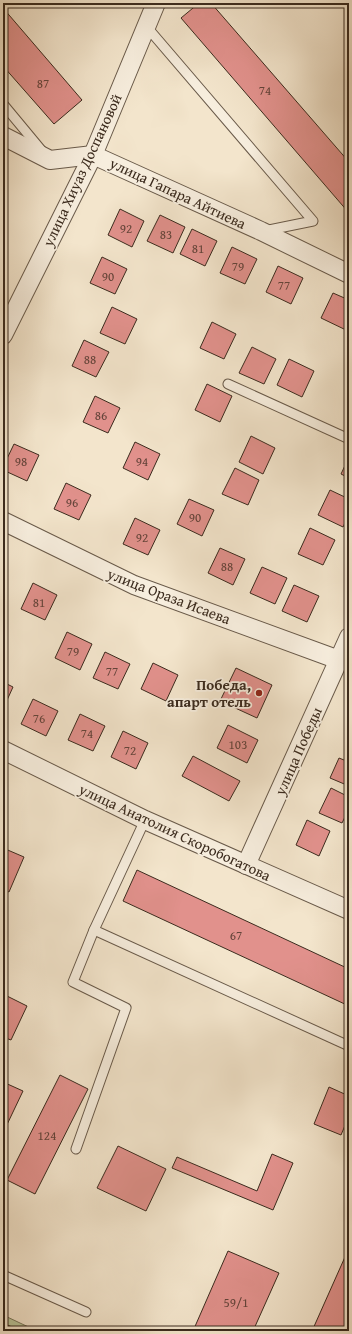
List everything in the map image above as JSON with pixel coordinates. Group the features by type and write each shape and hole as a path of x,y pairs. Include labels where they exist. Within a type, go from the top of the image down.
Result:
{"street":[{"name":"улица Хиуаз Доспановой","path":"3,335 93,155 156,3"},
{"path":"3,136 50,160"},
{"name":"улица Гапара Айтиева","path":"50,160 93,155 261,231 349,274"},
{"name":"улица Ораза Исаева","path":"3,521 134,586 339,660"},
{"name":"улица Победы","path":"246,865 349,637"},
{"name":"улица Анатолия Скоробогатова","path":"3,750 145,820 349,910"}],"lane":[{"path":"146,26 313,221 261,231"},
{"path":"3,104 50,160"},
{"path":"228,384 349,439"},
{"path":"76,1149 126,1008 73,982 94,930 145,820"},
{"path":"94,930 349,1046"},
{"path":"3,1275 86,1312"}],"green space":[{"path":"3,1315 37,1331 3,1331"}],"building":[{"path":"199,3 211,3 349,162 349,213 181,18"},
{"path":"3,8 82,100 54,124 3,66"},
{"path":"120,209 144,221 132,247 108,235"},
{"path":"160,215 185,227 173,253 147,241"},
{"path":"192,229 217,241 205,266 180,254"},
{"path":"232,247 257,259 245,284 220,273"},
{"path":"102,257 127,269 115,294 90,283"},
{"path":"278,266 303,278 291,304 266,292"},
{"path":"333,293 349,300 349,324 346,330 321,318"},
{"path":"112,307 137,319 125,344 100,333"},
{"path":"212,322 236,334 224,359 200,348"},
{"path":"84,340 109,352 96,377 72,366"},
{"path":"252,347 276,359 264,384 239,373"},
{"path":"289,359 314,371 302,397 277,385"},
{"path":"207,384 232,396 220,422 195,410"},
{"path":"95,396 120,408 108,433 83,422"},
{"path":"251,436 275,448 263,474 239,462"},
{"path":"135,442 160,454 148,480 123,468"},
{"path":"14,444 39,455 27,481 3,470"},
{"path":"349,457 349,478 341,474"},
{"path":"235,468 259,480 248,505 222,494"},
{"path":"66,483 91,495 79,520 54,509"},
{"path":"330,490 349,499 349,515 343,527 318,515"},
{"path":"189,499 214,510 202,536 177,524"},
{"path":"135,518 160,530 148,555 123,544"},
{"path":"310,528 335,540 323,565 298,554"},
{"path":"220,548 245,559 233,585 208,573"},
{"path":"262,567 287,578 275,604 250,593"},
{"path":"33,583 57,595 45,620 21,609"},
{"path":"294,585 319,596 307,622 282,611"},
{"path":"67,632 92,644 80,670 55,658"},
{"path":"105,652 130,664 118,689 93,678"},
{"path":"153,663 178,675 166,701 141,689"},
{"path":"236,668 272,685 257,718 220,701"},
{"path":"3,682 13,687 3,709"},
{"path":"33,699 58,711 46,736 21,724"},
{"path":"80,714 105,726 93,751 68,740"},
{"path":"228,725 258,740 247,763 217,748"},
{"path":"123,731 148,743 136,769 111,757"},
{"path":"193,756 240,781 229,801 182,776"},
{"path":"339,758 349,762 349,786 330,778"},
{"path":"331,788 349,797 349,809 342,823 319,813"},
{"path":"307,820 330,831 319,856 296,845"},
{"path":"3,848 24,857 9,892 3,889"},
{"path":"137,870 349,969 349,1006 123,901"},
{"path":"3,994 27,1006 11,1040 3,1037"},
{"path":"60,1075 88,1089 35,1194 7,1180"},
{"path":"3,1082 23,1091 3,1133"},
{"path":"329,1087 349,1096 349,1116 341,1135 314,1124"},
{"path":"118,1146 166,1169 146,1211 97,1188"},
{"path":"272,1154 293,1163 273,1210 172,1168 177,1157 257,1191"},
{"path":"349,1248 349,1331 312,1331"},
{"path":"228,1251 279,1273 253,1331 193,1331"},
{"path":"3,1323 21,1331 3,1331"}],"place":[{"name":"Победа, апарт отель","path":"259,693"}]}
